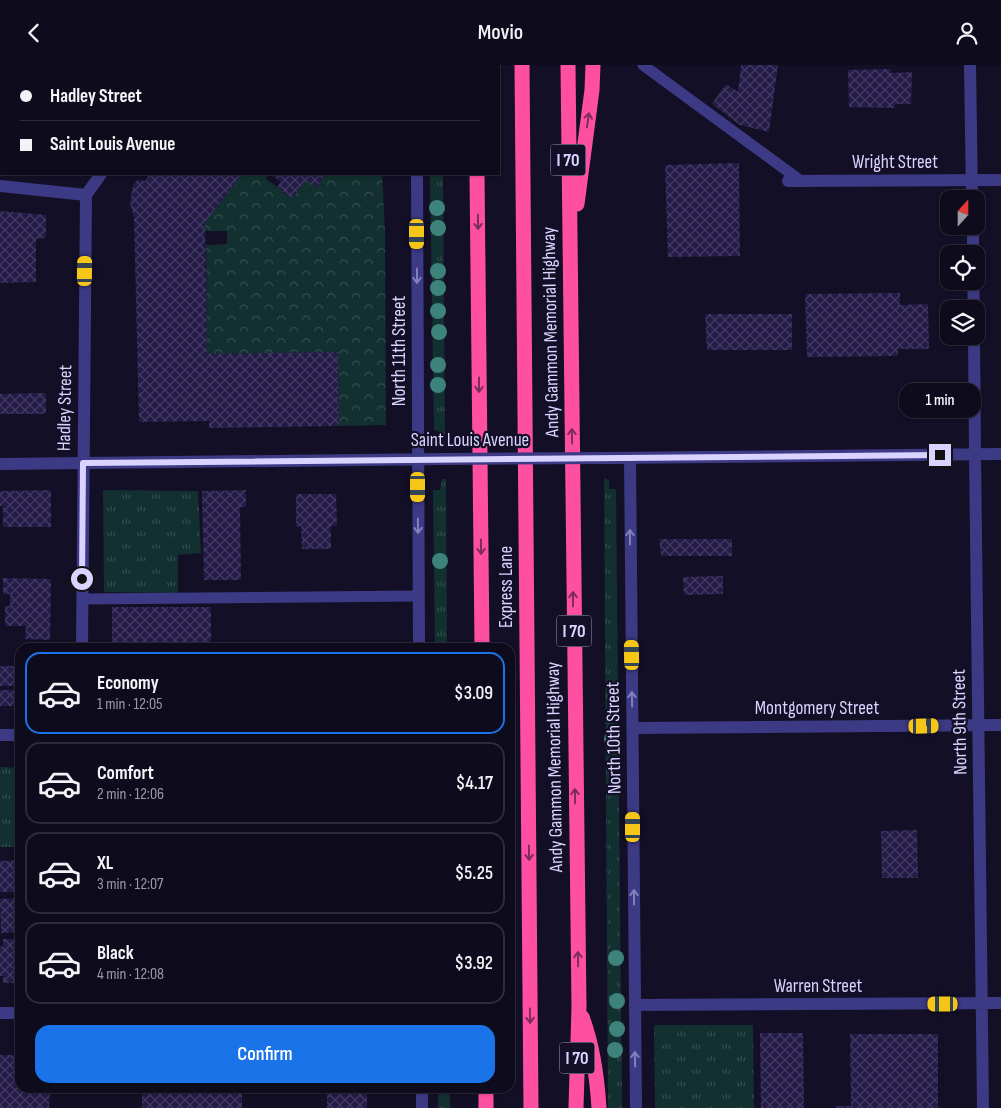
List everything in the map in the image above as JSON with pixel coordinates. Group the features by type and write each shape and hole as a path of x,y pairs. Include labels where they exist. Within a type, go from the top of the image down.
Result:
{"highway":[{"name":"Express Lane","path":"522,65 531,1108"},
{"name":"Andy Gammon Memorial Highway","path":"568,65 579,1007 576,1108"},
{"path":"570,255 592,90 593,65"},
{"path":"478,175 482,643"},
{"path":"579,1007 593,1052 599,1108"},
{"path":"486,1093 486,1108"}],"street":[{"path":"970,65 972,190"},
{"path":"0,186 86,195 100,175"},
{"name":"North 11th Street","path":"417,175 419,643"},
{"name":"Wright Street","path":"795,181 1001,180"},
{"name":"Hadley Street","path":"82,643 86,195"},
{"name":"North 9th Street","path":"974,345 983,1108"},
{"name":"Saint Louis Avenue","path":"0,464 1001,454"},
{"name":"North 10th Street","path":"630,458 636,1108"},
{"name":"Montgomery Street","path":"633,728 1001,725"},
{"path":"0,735 15,735"},
{"name":"Warren Street","path":"635,1005 1001,1003"},
{"path":"0,1013 15,1013"},
{"path":"422,1093 422,1108"}],"lane":[{"path":"643,65 795,181"},
{"path":"82,599 419,596"}],"green space":[{"path":"241,175 268,175 266,179 292,198 306,180 316,187 325,175 382,175 385,231 386,425 339,426 338,352 207,354 206,245 227,244 227,231 205,231 205,223"},
{"path":"430,175 443,175 445,439 440,437 438,431 434,430"},
{"path":"604,478 609,480 609,489 616,489 622,1108 608,1108"},
{"path":"442,479 446,479 447,643 435,643 433,490 440,490"},
{"path":"103,490 198,491 201,553 178,555 178,593 104,592"},
{"path":"0,767 15,768 15,847 0,847"},
{"path":"654,1025 753,1025 754,1108 655,1108"},
{"path":"438,1093 450,1093 450,1108 438,1108"}],"building":[{"path":"741,65 778,65 769,132 740,125 712,104 726,84 738,92"},
{"path":"891,69 891,73 912,72 911,104 895,104 895,108 849,107 848,70"},
{"path":"739,163 740,256 668,257 665,165"},
{"path":"149,175 241,175 205,223 207,354 338,352 339,426 209,428 209,421 139,422 134,218 130,203 133,185 137,180 145,181"},
{"path":"271,175 325,175 316,187 306,180 292,198 277,187 281,182"},
{"path":"0,211 46,215 46,238 36,239 36,282 0,283"},
{"path":"900,293 900,305 928,304 929,349 898,349 898,356 807,357 805,294"},
{"path":"705,314 792,314 792,350 707,350"},
{"path":"46,393 46,414 0,414 0,394"},
{"path":"51,490 51,527 3,527 3,506 0,506 0,491"},
{"path":"246,490 246,507 240,507 241,580 204,580 202,491"},
{"path":"296,494 336,494 337,526 331,526 331,549 302,549 301,526 296,527"},
{"path":"659,539 732,539 732,556 661,556"},
{"path":"723,576 723,594 684,595 683,577"},
{"path":"3,578 51,579 50,640 25,639 26,626 5,626 5,606 10,606 10,594 3,594"},
{"path":"112,607 211,607 211,643 112,643"},
{"path":"0,666 15,666 15,686 0,686"},
{"path":"0,690 14,690 14,706 0,706"},
{"path":"917,830 918,878 882,878 881,831"},
{"path":"15,860 15,892 0,892 0,861"},
{"path":"15,898 15,932 1,933 0,899"},
{"path":"3,939 15,939 15,983 3,983 3,976 0,976 0,947 3,946"},
{"path":"760,1033 803,1033 804,1108 761,1108"},
{"path":"850,1034 938,1034 938,1108 836,1108 836,1106 851,1106"},
{"path":"0,1055 15,1055 15,1093 50,1093 49,1108 0,1108"},
{"path":"142,1093 242,1093 242,1108 142,1108"},
{"path":"327,1093 367,1093 367,1108 327,1108"}],"route":[{"path":"82,579 83,463 940,455"}]}
